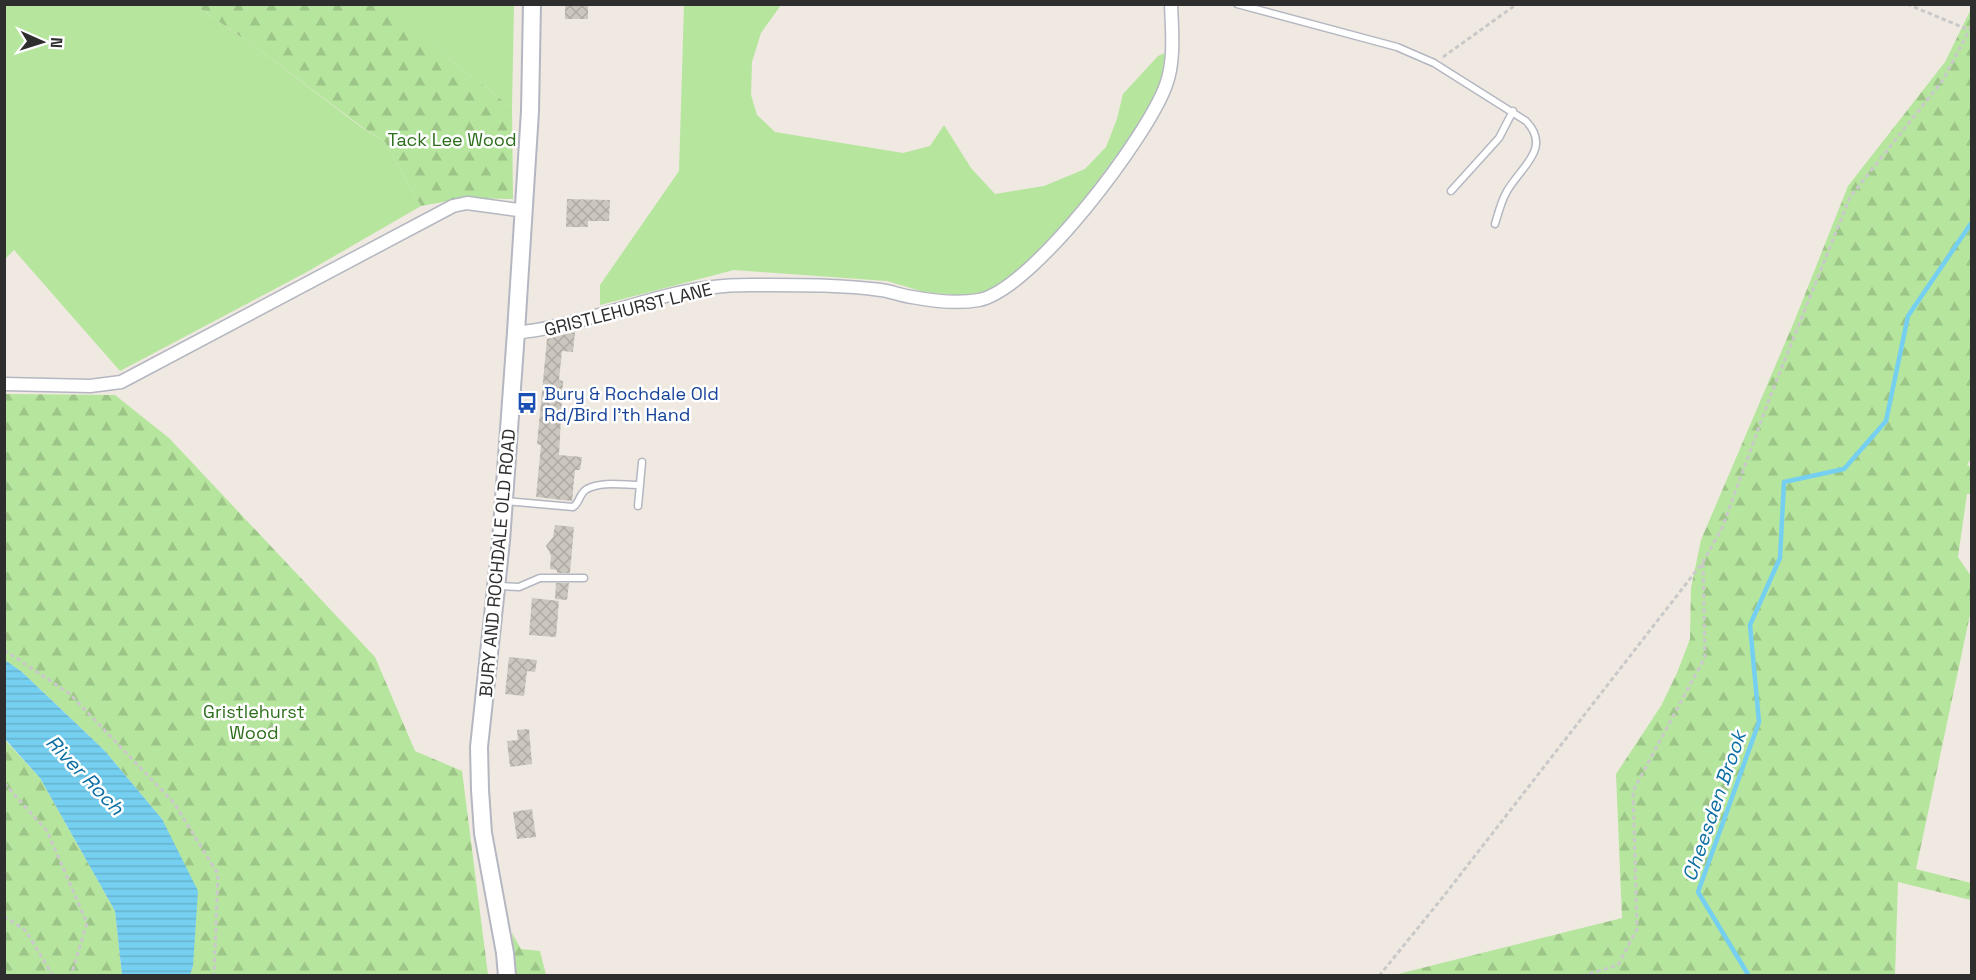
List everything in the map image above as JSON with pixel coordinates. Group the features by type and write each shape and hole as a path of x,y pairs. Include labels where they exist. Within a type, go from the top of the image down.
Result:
{"main road":[{"name":"BURY AND ROCHDALE OLD ROAD","path":"507,975 483,833 479,747 504,501 525,211 532,4"}],"street":[{"name":"GRISTLEHURST LANE","path":"516,332 531,332 605,315 691,290 716,286 825,284 885,290 910,297 960,301 992,296 1031,266 1063,235 1109,178 1160,100 1168,82 1171,4"},
{"path":"4,384 90,386 121,382 453,206 467,203 525,211"}],"lane":[{"path":"1237,4 1397,47 1434,63 1513,111 1532,127 1536,134 1537,144 1534,152 1505,193 1495,224"},
{"path":"1451,191 1498,138 1513,111"},
{"path":"638,506 642,462"},
{"path":"504,501 573,507 586,489 596,485 640,485"},
{"path":"496,586 519,587 540,578 584,578"}],"path":[{"path":"1434,63 1516,4"},
{"path":"1907,4 1969,30"},
{"path":"1379,975 1443,897 1703,562 1722,528 1770,396 1850,197 1943,81 1971,25"},
{"path":"1582,975 1618,964 1637,929 1633,791 1705,657 1703,562"},
{"path":"4,650 70,694 174,803 218,874 215,975"},
{"path":"4,783 47,831 87,923 71,975"},
{"path":"4,916 26,931 53,975"}],"green space":[{"path":"5,5 195,5 257,48 361,127 385,142 421,206 305,273 120,371 14,250 5,259"},
{"name":"Tack Lee Wood","path":"195,5 393,5 443,54 512,108 513,199 465,198 421,206 385,142"},
{"path":"393,5 514,5 512,108 443,54"},
{"path":"684,5 781,5 761,33 752,62 751,95 757,115 775,132 903,153 930,146 944,125 971,168 995,194 1044,186 1085,169 1106,147 1117,119 1123,94 1158,56 1165,53 1160,88 1139,125 1064,226 1023,268 992,290 964,296 924,292 887,281 734,270 600,305 600,285 679,171"},
{"path":"1971,9 1972,457 1967,465 1971,467 1972,494 1967,494 1958,557 1971,576 1971,610 1916,869 1971,883 1971,900 1898,882 1895,975 1394,975 1622,918 1616,774 1661,706 1690,639 1691,588 1701,540 1794,322 1848,186 1945,62"},
{"name":"Gristlehurst Wood","path":"4,394 115,395 169,438 375,657 415,751 462,771 488,975 190,975 193,966 162,819 104,750 22,672 5,660"},
{"path":"4,739 40,778 115,911 122,975 5,975"},
{"path":"512,933 521,949 540,951 546,975 516,975"}],"water":[{"name":"River Roch","path":"5,660 22,672 104,750 162,819 198,891 193,966 190,975 122,975 115,911 40,778 5,739"}],"building":[{"path":"565,4 588,4 588,19 565,19"},
{"path":"567,199 610,200 609,221 588,221 588,227 566,227"},
{"path":"575,332 573,352 562,351 559,380 563,381 559,455 582,457 580,470 575,470 572,501 536,497 541,445 537,444 547,339"},
{"path":"555,525 574,527 570,573 557,573 557,570 550,569 551,555 546,546 553,537"},
{"path":"556,583 569,583 567,600 555,599"},
{"path":"532,598 559,601 556,637 529,635"},
{"path":"509,657 537,660 535,672 527,671 524,696 505,694"},
{"path":"529,729 532,764 510,767 507,741 518,740 517,730"},
{"path":"532,809 536,837 517,839 513,812"}],"waterway":[{"name":"Cheesden Brook","path":"1749,976 1698,892 1759,722 1750,625 1780,558 1784,482 1844,469 1886,421 1908,316 1972,222"}],"place":[{"name":"Bury & Rochdale Old Rd/Bird I'th Hand","path":"527,403"}]}
